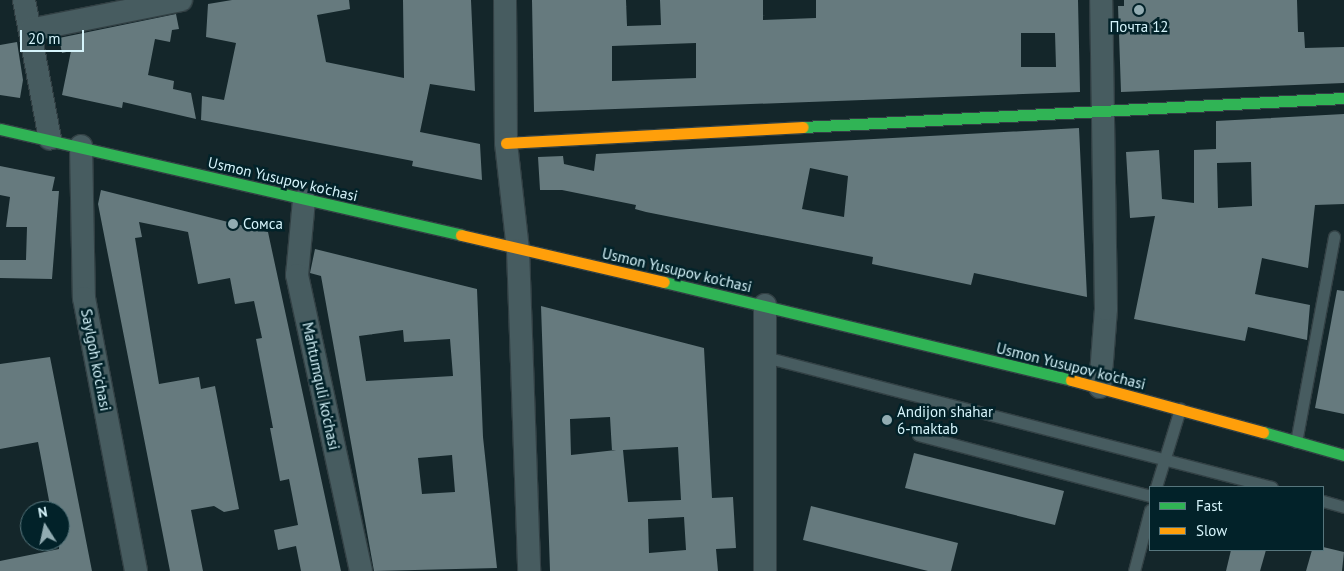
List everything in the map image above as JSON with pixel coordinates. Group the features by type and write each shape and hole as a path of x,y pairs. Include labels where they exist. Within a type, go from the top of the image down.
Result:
{"main road":[{"path":"506,143 1344,98"},
{"name":"Usmon Yusupov ko'chasi","path":"0,129 81,146 518,250 765,305 1100,387 1344,455"}],"street":[{"path":"24,0 50,139"},
{"path":"30,30 181,0"},
{"path":"505,0 506,143 518,250 529,571"},
{"path":"1100,387 1106,309 1105,110 1101,0"},
{"name":"Saylgoh ko'chasi","path":"81,146 84,298 136,571"},
{"name":"Mahtumquli ko'chasi","path":"304,200 297,275 361,571"},
{"path":"765,305 765,571"}],"lane":[{"path":"1296,442 1334,236"},
{"path":"766,357 1268,486"},
{"path":"1156,486 1180,409"},
{"path":"918,435 1149,496"},
{"path":"1324,501 1344,507"},
{"path":"1134,571 1149,514"}],"building":[{"path":"232,0 349,0 350,9 317,15 326,62 404,78 403,0 471,0 475,91 430,84 420,132 480,144 482,180 412,166 413,161 201,120 202,96 224,100 236,43 206,37 208,4"},
{"path":"532,0 626,0 627,26 661,25 660,0 763,0 763,20 816,18 816,0 1078,0 1080,92 534,112","holes":["1021,33 1055,33 1056,67 1021,67","696,43 696,78 612,81 612,46"]},
{"path":"1124,0 1297,0 1298,32 1304,32 1305,48 1344,47 1344,83 1121,92 1118,6 1124,6"},
{"path":"176,14 179,29 172,30 170,42 155,39 148,75 174,81 173,89 191,93 196,119 123,102 122,108 62,95 71,51 62,53 59,38"},
{"path":"17,42 23,80 20,98 0,95 0,45"},
{"path":"1344,114 1344,204 1315,205 1308,268 1262,258 1255,294 1310,305 1307,340 1248,327 1245,341 1134,319 1155,216 1130,218 1126,152 1159,150 1162,199 1194,203 1194,150 1216,149 1216,121","holes":["1251,162 1252,206 1218,208 1217,163"]},
{"path":"1079,128 1087,297 974,273 971,285 872,264 873,257 646,212 635,209 636,205 562,190 540,190 538,157 563,156 564,164 594,171 596,154","holes":["810,168 848,176 844,217 802,209"]},
{"path":"0,166 55,177 52,191 59,191 52,279 0,278 0,260 26,260 27,227 6,227 10,197 0,195"},
{"path":"101,190 268,232 341,571 301,571 296,546 278,550 274,530 298,525 289,479 280,481 270,428 273,428 256,339 262,338 254,301 235,304 230,278 198,284 188,232 139,222 142,237 135,238 159,384 199,377 201,389 215,386 239,509 224,512 214,506 191,510 203,571 170,571 98,204"},
{"path":"315,249 477,289 483,437 497,568 374,571 321,276 310,273","holes":["403,330 404,342 450,339 453,376 366,381 359,336","452,455 455,492 422,494 418,458"]},
{"path":"1337,290 1344,291 1344,414 1315,408"},
{"path":"541,306 704,348 712,498 733,497 736,548 716,549 718,571 550,571","holes":["610,417 612,450 571,455 570,419","678,447 681,500 628,502 623,450","684,517 686,550 649,553 648,519"]},
{"path":"50,357 92,571 0,571 0,561 49,551 70,551 70,501 49,501 38,442 0,449 0,364"},
{"path":"914,453 1064,491 1055,525 905,488"},
{"path":"811,506 958,543 951,571 928,571 803,540"},
{"path":"1324,547 1344,552 1342,571 1306,571 1312,551 1324,551"},
{"path":"1231,551 1266,551 1260,571 1226,571"}],"traffic: fast":[{"path":"803,127 1344,98"},
{"path":"0,129 461,235"},
{"path":"664,282 1071,380"},
{"path":"1263,432 1344,455"}],"traffic: slow":[{"path":"506,143 803,127"},
{"path":"461,235 664,282"},
{"path":"1071,380 1263,432"}],"place":[{"name":"Почта 12","path":"1139,10"},
{"name":"Сомса","path":"233,224"},
{"name":"Andijon shahar 6-maktab","path":"887,420"}]}
